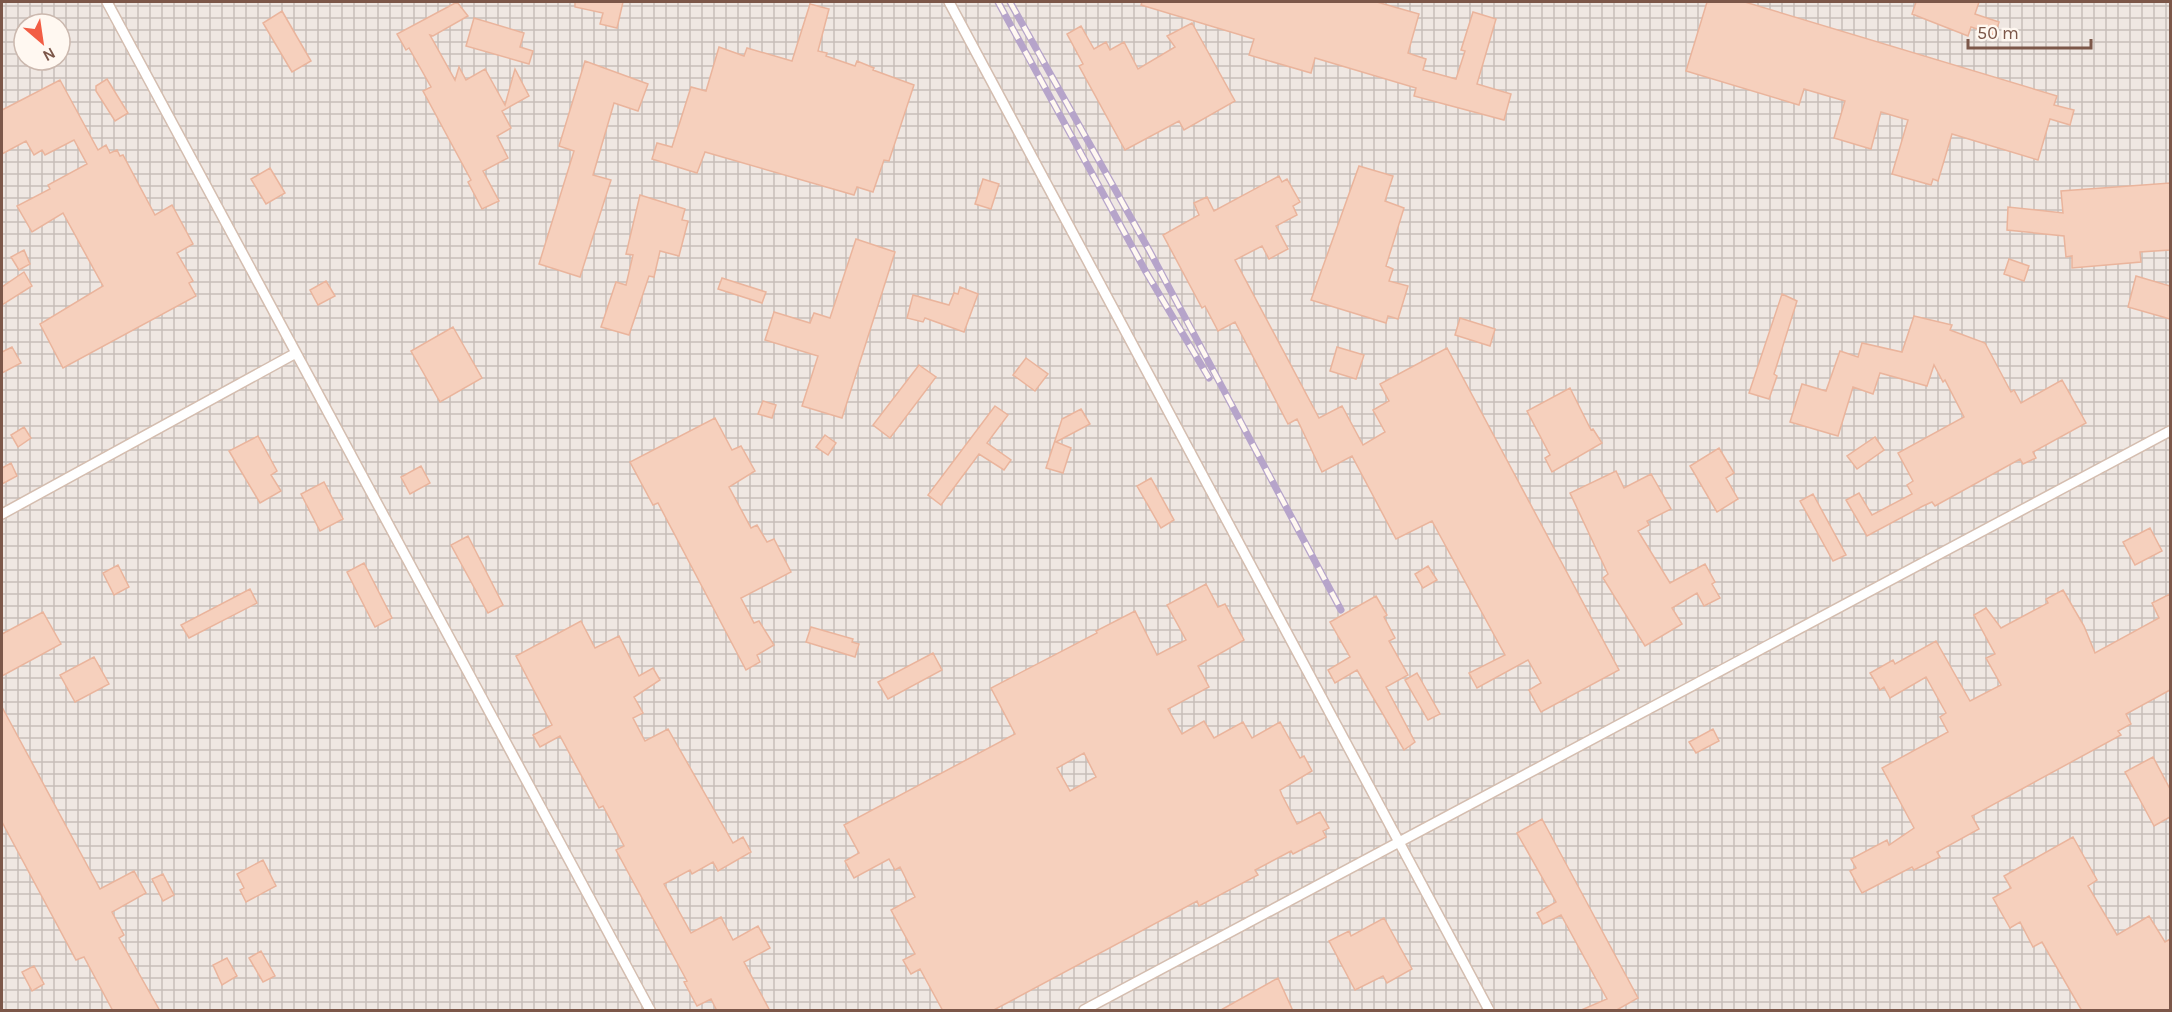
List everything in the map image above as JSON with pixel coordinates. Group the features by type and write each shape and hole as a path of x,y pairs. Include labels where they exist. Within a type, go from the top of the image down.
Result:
{"lane":[{"path":"107,2 650,1011"},
{"path":"949,2 1489,1011"},
{"path":"2,514 296,353"},
{"path":"1084,1011 2170,431"}],"shaded area":[{"path":"2,2 2170,2 2170,1010 2,1010"}],"building":[{"path":"457,2 468,16 433,36 430,35 455,80 459,67 466,80 485,69 505,105 515,69 529,96 502,111 511,128 497,136 508,158 483,171 499,201 482,209 468,182 471,180 423,91 431,87 409,48 406,50 397,34"},
{"path":"575,2 623,2 617,28 600,24 603,13 575,7"},
{"path":"1142,2 1377,2 1419,14 1408,53 1426,59 1423,70 1456,79 1465,51 1461,50 1473,12 1496,19 1477,84 1511,94 1504,120 1414,96 1416,88 1315,58 1311,73 1249,55 1254,39 1141,5"},
{"path":"1707,2 1745,2 2057,96 2054,105 2074,110 2070,125 2050,119 2038,160 1952,134 1938,181 1933,179 1931,185 1892,174 1908,120 1881,112 1871,149 1834,138 1845,101 1804,89 1799,105 1686,71"},
{"path":"1916,2 1979,2 1975,14 1999,22 1995,35 1971,27 1968,36 1912,14"},
{"path":"810,4 829,9 818,51 855,66 857,61 874,68 873,70 914,85 889,161 884,160 873,192 857,187 854,195 705,152 697,173 652,159 657,143 672,147 691,87 706,91 719,47 744,56 747,48 792,61"},
{"path":"282,11 311,61 292,72 263,23"},
{"path":"474,18 524,33 520,47 533,51 529,64 466,46"},
{"path":"1192,23 1235,101 1184,130 1179,121 1125,150 1079,66 1083,64 1067,34 1081,26 1094,49 1106,42 1110,50 1124,42 1138,69 1175,47 1167,36"},
{"path":"585,61 648,84 638,111 614,103 593,175 611,180 580,277 539,264 574,151 559,146"},
{"path":"107,79 128,113 115,121 96,91 96,86"},
{"path":"60,80 98,150 106,145 110,153 117,150 120,156 123,155 155,215 172,205 193,244 177,253 193,281 189,283 196,296 63,368 40,324 103,286 63,213 32,232 17,206 50,189 48,185 87,164 74,140 45,155 42,150 34,155 26,141 2,154 2,110"},
{"path":"1359,166 1393,176 1385,201 1404,208 1386,266 1393,269 1389,281 1408,286 1398,319 1388,316 1386,323 1311,300"},
{"path":"270,168 285,193 266,204 251,179"},
{"path":"1279,176 1282,182 1287,179 1300,202 1293,206 1297,215 1276,226 1288,249 1269,259 1262,246 1235,260 1319,418 1342,406 1363,445 1385,432 1373,410 1389,401 1380,384 1447,348 1619,670 1541,712 1529,690 1541,683 1528,660 1477,688 1469,673 1505,655 1432,521 1396,539 1352,456 1322,472 1297,419 1288,424 1235,322 1218,331 1205,306 1202,308 1163,235 1199,215 1194,203 1207,197 1214,211"},
{"path":"983,179 999,184 991,209 975,204"},
{"path":"2170,183 2170,250 2140,252 2141,262 2072,268 2072,256 2066,257 2064,236 2007,230 2008,207 2063,213 2061,191"},
{"path":"640,195 685,209 682,220 688,221 679,256 660,251 654,277 649,276 629,335 601,327 616,282 626,285 633,255 626,254"},
{"path":"856,239 895,252 842,418 802,406 818,356 765,340 774,312 810,323 814,313 830,318"},
{"path":"24,250 30,264 19,270 11,257"},
{"path":"2009,259 2029,266 2024,281 2004,274"},
{"path":"24,272 32,286 2,305 2,287"},
{"path":"2136,276 2170,286 2170,319 2128,307"},
{"path":"722,278 766,292 762,303 718,289"},
{"path":"326,281 335,296 318,305 310,290"},
{"path":"960,287 978,294 964,332 925,318 923,322 907,318 913,295 949,305 954,293 958,294"},
{"path":"1782,294 1797,301 1774,374 1777,376 1769,399 1749,393"},
{"path":"1914,316 1952,325 1950,330 1985,343 2011,392 2014,390 2021,403 2062,380 2086,423 2033,452 2036,458 2023,464 2020,459 1935,506 1932,502 1867,536 1846,500 1859,493 1872,515 1912,494 1907,485 1913,481 1898,453 1964,417 1945,380 1943,382 1934,365 1927,386 1880,373 1873,394 1853,387 1838,436 1790,422 1802,384 1826,391 1840,351 1858,357 1862,343 1902,352"},
{"path":"1460,318 1495,329 1490,346 1455,335"},
{"path":"453,327 482,378 440,402 411,351"},
{"path":"12,347 21,363 2,373 2,352"},
{"path":"1337,347 1364,355 1356,379 1330,371"},
{"path":"1026,358 1048,374 1035,391 1013,375"},
{"path":"919,365 936,377 890,438 873,425"},
{"path":"1570,388 1591,430 1593,429 1602,443 1552,472 1545,458 1550,455 1527,411"},
{"path":"763,401 776,405 772,418 758,414"},
{"path":"995,406 1008,415 987,443 1011,460 1004,470 979,454 941,505 928,495"},
{"path":"1081,409 1090,424 1056,442 1071,448 1063,473 1046,468 1062,419"},
{"path":"715,418 732,450 741,446 755,471 729,487 751,528 757,525 767,542 774,539 791,572 741,598 754,623 759,621 774,645 757,655 760,662 746,670 658,503 653,505 630,462"},
{"path":"24,427 31,438 18,447 11,435"},
{"path":"825,435 836,443 828,455 816,447"},
{"path":"258,436 277,471 271,475 281,491 260,503 229,451"},
{"path":"1875,437 1884,450 1857,469 1847,456"},
{"path":"1719,448 1734,473 1726,478 1738,499 1717,512 1690,466"},
{"path":"11,463 17,476 2,484 2,468"},
{"path":"421,466 430,483 410,494 401,477"},
{"path":"1616,471 1624,488 1651,474 1671,509 1647,521 1649,525 1638,531 1670,583 1705,564 1715,582 1712,584 1720,598 1704,606 1697,593 1672,608 1682,624 1645,646 1603,578 1608,574 1570,493"},
{"path":"1151,478 1174,520 1161,528 1137,486"},
{"path":"324,482 343,519 320,531 301,494"},
{"path":"1813,494 1846,555 1833,561 1800,501"},
{"path":"2150,528 2162,551 2135,565 2123,542"},
{"path":"468,536 503,605 488,613 451,545"},
{"path":"364,563 392,618 375,627 347,572"},
{"path":"118,565 129,587 114,595 103,573"},
{"path":"1428,566 1437,580 1423,588 1415,574"},
{"path":"1206,584 1218,607 1225,604 1244,640 1198,666 1209,687 1168,709 1182,734 1204,721 1214,738 1243,722 1252,738 1280,722 1300,758 1304,756 1312,771 1280,790 1282,795 1297,824 1320,812 1329,828 1323,831 1326,837 1293,854 1291,851 1255,870 1258,875 1199,906 1197,901 992,1011 943,1011 920,969 911,974 903,960 915,954 891,910 915,897 900,867 895,870 889,859 854,878 845,861 859,853 844,825 1015,734 991,688 1097,633 1096,631 1135,611 1157,655 1186,640 1167,605","holes":["1084,753 1096,777 1070,791 1057,768"]},
{"path":"250,589 257,603 189,638 181,625"},
{"path":"2063,590 2084,626 2095,653 2159,618 2152,603 2170,594 2170,690 2126,714 2131,724 2118,731 2121,735 1972,816 1979,829 1937,852 1940,857 1914,870 1912,867 1862,893 1850,871 1856,868 1851,859 1887,840 1889,845 1914,828 1882,768 1948,732 1940,717 1946,713 1926,677 1890,698 1884,687 1880,690 1870,673 1893,660 1895,664 1936,641 1970,701 2001,685 1986,658 1995,654 1974,615 1986,608 2001,628 2048,603 2046,599"},
{"path":"1376,596 1387,615 1384,617 1395,638 1389,641 1408,675 1386,687 1415,742 1404,750 1357,670 1335,683 1328,670 1350,657 1330,622"},
{"path":"43,612 61,644 2,676 2,634"},
{"path":"581,621 595,648 619,636 639,676 653,668 660,680 634,697 643,713 633,718 645,741 668,729 733,843 743,837 751,852 718,871 713,862 692,874 690,870 664,884 691,933 721,917 733,940 758,926 770,948 744,962 770,1011 717,1011 711,999 697,1006 684,982 687,981 616,850 624,846 603,806 599,808 560,736 540,747 533,735 552,725 516,656"},
{"path":"811,627 853,639 852,642 859,644 855,657 806,642"},
{"path":"933,653 942,670 888,699 878,682"},
{"path":"94,657 109,684 75,702 60,675"},
{"path":"1417,673 1440,714 1428,720 1405,680"},
{"path":"2,707 100,889 134,871 146,893 112,912 124,935 119,938 160,1011 113,1011 84,957 76,960 2,822"},
{"path":"1713,729 1719,741 1696,753 1689,742"},
{"path":"2153,757 2170,789 2170,817 2154,826 2125,772"},
{"path":"1542,819 1638,998 1615,1011 1579,1011 1607,999 1561,915 1543,924 1537,913 1556,902 1517,833"},
{"path":"2073,837 2097,880 2088,886 2117,935 2149,916 2165,942 2170,939 2170,1011 2082,1011 2042,942 2033,947 2020,922 2010,928 1993,898 2011,888 2004,876"},
{"path":"263,860 276,886 246,902 240,890 244,888 237,874"},
{"path":"163,874 174,895 163,901 152,879"},
{"path":"1384,918 1412,969 1387,983 1383,976 1355,990 1329,941 1349,931 1351,936"},
{"path":"261,951 275,976 263,982 249,958"},
{"path":"227,958 237,976 222,985 213,965"},
{"path":"34,966 44,984 32,991 22,972"},
{"path":"1278,978 1293,1011 1219,1011"}],"railway":[{"path":"998,2 1146,272 1209,378"},
{"path":"1010,2 1149,250 1341,610"}]}
